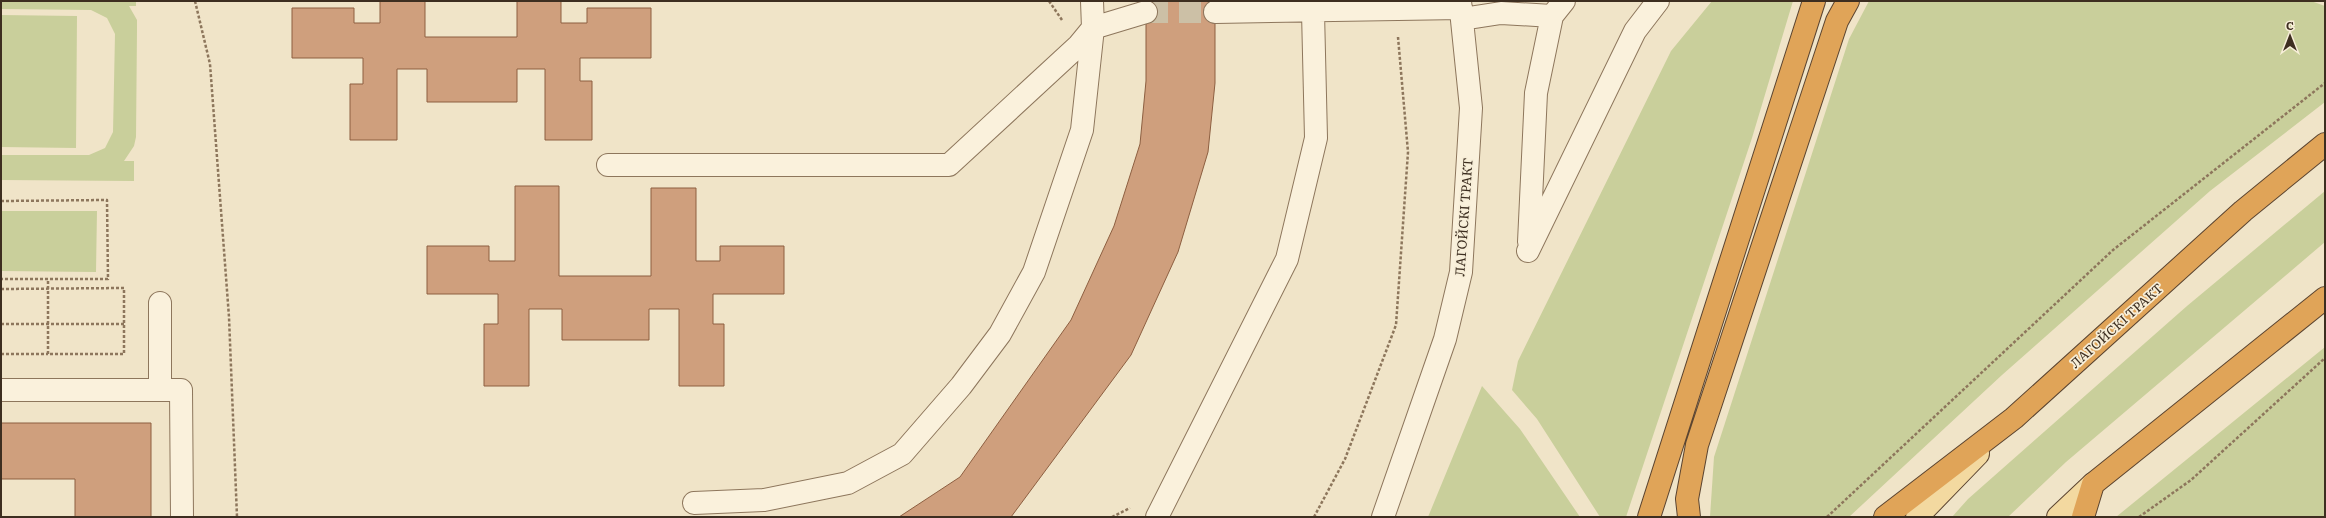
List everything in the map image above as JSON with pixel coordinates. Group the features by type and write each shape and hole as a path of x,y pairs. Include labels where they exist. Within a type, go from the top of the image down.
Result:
{"highway":[{"path":"1649,517 1814,1"},
{"path":"1688,517 1687,499 1697,444 1837,21 1848,1"},
{"name":"ЛАГОЙСКІ ТРАКТ","path":"2014,418 2243,211 2325,144"},
{"path":"2083,517 2093,484 2325,298"},
{"path":"1885,517 2014,418"}],"main road":[{"name":"ЛАГОЙСКІ ТРАКТ","path":"1916,517 2014,418"},
{"path":"2058,517 2093,484"}],"street":[{"path":"694,503 764,500 848,484 902,454 961,386 1000,334 1034,272 1082,130 1093,28 1092,1"},
{"path":"1215,12 1461,9 1501,13 1558,8 1536,93 1528,251 1635,31 1658,1"},
{"name":"ЛАГОЙСКІ ТРАКТ","path":"1383,517 1445,339 1461,272 1470,108 1461,9"},
{"path":"608,165 949,165 1079,45 1093,28 1146,12"},
{"path":"1157,517 1287,259 1316,138 1313,12"},
{"path":"160,303 160,390"},
{"path":"1,390 181,390 182,517"}],"path":[{"path":"194,1 210,64 229,317 237,517"},
{"path":"1314,517 1345,459 1396,325 1408,152 1396,9"},
{"path":"1827,517 2113,250 2325,83"},
{"path":"1,201 107,200 108,279 1,279"},
{"path":"48,279 48,354"},
{"path":"1,289 124,288 124,354 1,354"},
{"path":"1,324 124,324"},
{"path":"2140,517 2191,480 2325,358"}],"green space":[{"path":"1,1 136,1 136,6 129,6 137,20 136,137 134,146 124,161 134,161 134,181 1,180 1,155 89,155 105,148 113,132 115,34 107,18 91,10 1,9"},
{"path":"1712,1 1793,1 1752,138 1626,517 1600,517 1537,419 1512,390 1518,361 1671,51"},
{"path":"1869,1 2311,1 2325,6 2325,102 2210,191 2002,375 1849,517 1710,517 1714,457 1849,39"},
{"path":"1,15 77,16 76,148 1,147"},
{"path":"2325,191 2325,242 2066,462 2008,517 1952,517 1968,499 2187,306"},
{"path":"1,211 97,211 96,272 1,271"},
{"path":"2325,347 2325,517 2116,517"},
{"path":"1482,386 1520,429 1580,517 1428,517"}],"building":[{"path":"380,1 425,1 425,37 517,37 517,1 561,1 561,23 587,23 587,8 651,8 651,58 580,58 580,81 592,81 592,140 545,140 545,69 517,69 517,102 427,102 427,69 397,69 397,140 350,140 350,84 363,84 363,58 292,58 292,8 354,8 354,23 380,23"},
{"path":"1146,1 1215,1 1215,83 1208,152 1178,252 1131,355 1011,517 899,517 960,477 1071,320 1114,226 1140,144 1146,81"},
{"path":"515,186 559,186 559,276 651,276 651,188 696,188 696,261 720,261 720,246 784,246 784,294 713,294 713,324 724,324 724,386 679,386 679,309 649,309 649,340 562,340 562,309 529,309 529,386 484,386 484,324 498,324 498,294 427,294 427,246 489,246 489,261 515,261"},
{"path":"1,423 151,423 151,517 75,517 75,479 1,479"}],"tunnel":[{"path":"1146,12 1215,12"}]}
